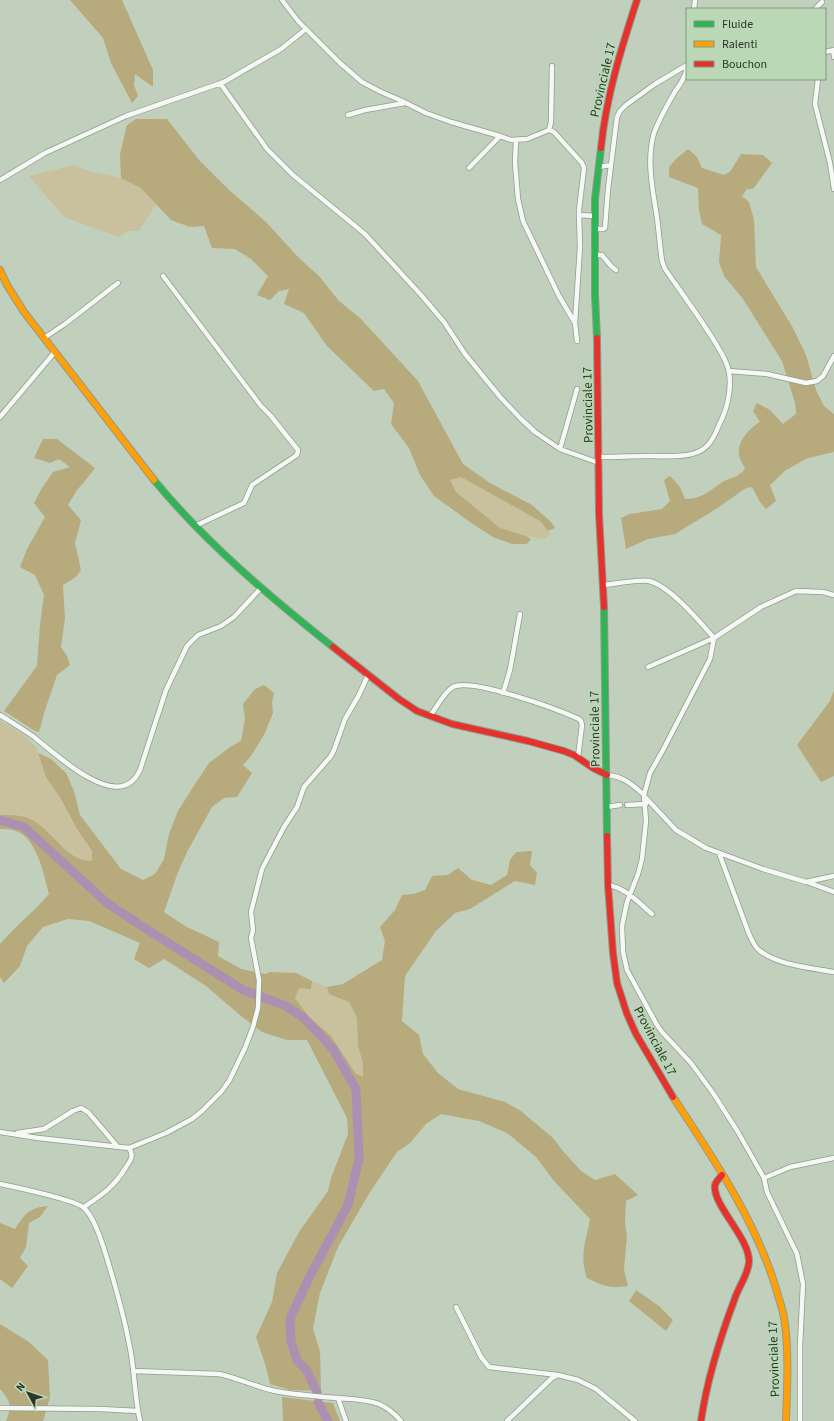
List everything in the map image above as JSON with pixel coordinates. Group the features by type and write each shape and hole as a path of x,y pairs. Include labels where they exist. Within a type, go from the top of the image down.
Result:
{"main road":[{"name":"Provinciale 17","path":"637,0 617,62 611,89 602,134 594,200 594,255 600,460 599,514 603,585 608,885 613,953 616,979 627,1014 655,1067 700,1138 758,1239 775,1280 782,1310 786,1341 786,1421"},
{"path":"0,270 13,297 54,353 73,374 166,494 196,526 262,588 368,675 399,699 417,710 430,716 475,729 550,746 578,756 588,765 607,775"},
{"path":"701,1421 706,1389 725,1328 748,1267 749,1260 747,1249 719,1200 716,1190 716,1183 722,1175"}],"street":[{"path":"282,0 306,29 340,63 362,82 426,113 500,136 516,140 527,139 550,130"},
{"path":"816,8 822,2"},
{"path":"0,180 45,154 126,116 220,84 281,49 306,29"},
{"path":"834,50 834,57"},
{"path":"550,130 552,66"},
{"path":"594,229 605,228 616,124 620,111 655,84 686,66"},
{"path":"220,84 267,149 293,175 365,234 444,322 465,354 501,398 535,432 560,449 600,460 670,456 690,454 700,451 708,445 722,419 727,401 730,384 729,371 724,356 703,322 665,269 660,250 650,165 651,147 658,126 674,94 685,78 686,73"},
{"path":"818,80 815,104 830,163 834,189"},
{"path":"348,115 405,102"},
{"path":"550,130 558,135 582,163 584,168 579,210 580,247 575,323 577,341"},
{"path":"469,168 500,136"},
{"path":"516,140 515,162 518,199 523,221 559,296 575,323"},
{"path":"598,167 611,165"},
{"path":"579,215 595,216"},
{"path":"594,255 602,255 616,270"},
{"path":"163,276 261,406 298,450 297,455 252,485 244,503 196,526"},
{"path":"44,338 65,324 118,282"},
{"path":"0,417 54,353"},
{"path":"729,371 768,374 806,382 817,380 823,376 834,356"},
{"path":"560,449 577,389"},
{"path":"603,585 644,581 651,582 677,598 714,638"},
{"path":"0,715 90,778 102,784 116,786 128,784 135,779 140,770 166,690 187,646 198,635 221,626 234,617 262,588"},
{"path":"648,667 714,638 761,607 796,591 823,592 834,595"},
{"path":"503,693 510,670 520,614"},
{"path":"714,638 710,659 650,773 645,797 645,836 642,859 638,874 629,894 622,926 623,952 627,970 662,1032 691,1063 714,1093 738,1132 764,1178 767,1192 797,1254 803,1284 800,1346 800,1421"},
{"path":"0,1132 62,1141 129,1148 166,1133 192,1119 221,1092 235,1068 253,1027 258,1008 259,980 251,938 253,930 251,912 262,869 284,827 297,807 304,787 331,756 345,719 359,695 368,675"},
{"path":"430,716 449,690 458,685 477,686 503,693 559,710 582,721 578,756"},
{"path":"607,775 615,775 625,780 645,797 676,830 706,848 834,892"},
{"path":"627,805 646,804"},
{"path":"607,807 620,805"},
{"path":"719,853 748,934 754,945 767,956 783,962 834,972"},
{"path":"806,882 834,876"},
{"path":"608,885 616,886 629,894 652,914"},
{"path":"14,1134 44,1129 73,1111 81,1108 88,1112 117,1146"},
{"path":"84,1207 109,1189 118,1180 132,1157 132,1152 129,1148"},
{"path":"764,1178 790,1167 834,1158"},
{"path":"0,1184 68,1201 84,1207 91,1218 100,1238 107,1260 128,1336 140,1421"},
{"path":"456,1307 481,1357 489,1367 558,1375 578,1380 596,1389 635,1421"},
{"path":"134,1371 219,1374 231,1376 274,1390 355,1399 380,1405 393,1412 401,1421"},
{"path":"507,1421 552,1378 558,1375"},
{"path":"338,1398 346,1421"},
{"path":"0,1408 100,1408 138,1411"}],"shaded area":[{"path":"70,0 122,0 153,70 153,87 135,74 134,85 138,96 132,103 111,63 103,38"},
{"path":"136,119 167,119 199,160 229,190 266,222 299,258 319,276 339,301 360,318 418,381 463,464 490,483 532,505 551,522 555,528 548,531 540,521 461,477 450,480 456,492 500,528 531,539 527,544 512,544 493,537 434,496 420,475 409,448 391,424 394,403 384,389 374,391 327,346 304,313 284,304 289,289 279,291 270,300 257,295 268,276 251,259 235,249 212,248 204,226 190,227 171,220 141,188 121,178 120,154 127,125"},
{"path":"688,149 697,157 702,168 724,175 730,172 741,154 763,155 772,163 753,189 747,189 742,196 749,202 754,220 756,267 793,328 806,355 816,390 824,406 834,414 834,452 808,458 786,470 770,485 776,501 766,509 760,502 752,487 746,488 716,509 675,534 648,539 626,549 621,518 630,514 662,509 670,501 664,480 670,476 680,487 685,499 705,494 725,481 739,475 745,469 740,458 739,449 745,435 760,422 753,411 757,403 770,410 783,424 796,414 795,403 782,361 743,299 724,276 719,262 721,235 702,224 699,210 698,188 669,177 669,167"},
{"path":"74,165 91,172 121,178 141,188 157,203 139,231 128,231 119,237 64,217 29,176"},
{"path":"43,439 57,439 95,468 77,490 68,505 81,520 75,543 81,570 76,577 63,585 65,618 61,647 67,656 70,665 57,675 39,732 35,731 4,711 37,666 44,595 35,575 20,567 27,549 45,517 34,503 53,472 70,467 59,459 50,463 34,458"},
{"path":"461,477 540,521 551,534 544,539 526,536 500,528 456,492 450,480"},
{"path":"264,685 274,693 272,702 273,713 265,733 251,756 243,765 252,773 237,797 224,798 212,807 188,850 178,872 164,912 185,926 219,942 218,956 241,969 265,974 270,972 296,973 312,981 311,989 299,988 295,998 309,1017 331,1036 356,1074 363,1076 363,1063 358,1046 357,1018 349,1002 329,994 327,987 343,984 382,960 385,941 380,927 395,910 402,895 413,894 425,890 432,876 448,875 458,868 472,880 491,885 507,875 510,860 516,852 532,851 530,865 537,873 535,885 515,881 470,909 455,913 436,931 405,976 402,1021 419,1035 423,1054 438,1073 458,1089 505,1102 521,1111 553,1138 581,1171 595,1180 615,1174 638,1195 626,1201 625,1223 627,1236 624,1270 628,1286 612,1287 598,1283 587,1278 583,1255 590,1219 554,1181 536,1157 507,1133 479,1121 441,1114 426,1124 410,1143 397,1152 370,1192 338,1247 320,1293 313,1328 320,1352 321,1391 290,1390 270,1384 256,1337 272,1302 277,1273 299,1232 328,1191 331,1178 348,1134 347,1118 307,1040 287,1040 262,1032 206,986 164,959 149,968 134,959 140,943 89,921 68,919 43,927 27,946 20,966 4,983 0,977 0,944 49,894 42,868 34,849 23,835 14,830 0,829 0,815 22,816 34,821 74,856 82,860 92,861 92,851 46,777 38,753 51,759 66,773 74,791 80,815 121,869 143,880 155,874 164,859 169,834 178,811 209,763 230,747 241,741 245,719 243,704 255,689"},
{"path":"834,690 834,776 821,782 797,745 830,701"},
{"path":"0,720 25,736 36,747 46,777 92,851 92,861 82,861 62,846 45,829 26,817 0,815"},
{"path":"312,981 327,987 330,994 349,1002 357,1018 358,1046 363,1063 363,1076 356,1074 331,1036 309,1017 295,998 299,988 311,988"},
{"path":"48,1206 40,1217 29,1223 26,1247 20,1258 28,1266 12,1288 0,1279 0,1223 15,1229 31,1210"},
{"path":"636,1290 659,1306 673,1320 666,1331 629,1301"},
{"path":"0,1324 29,1342 48,1360 50,1397 43,1421 6,1421 10,1408 6,1397 0,1389"},
{"path":"282,1397 333,1403 340,1421 283,1421"}],"waterway":[{"path":"0,820 24,827 107,903 151,932 243,990 286,1006 304,1018 333,1049 356,1089 359,1159 348,1205 309,1278 290,1319 291,1341 297,1360 307,1371 317,1392"},
{"path":"318,1402 328,1421"}],"traffic: fast":[{"path":"597,338 595,295 595,199 601,148"},
{"path":"154,480 195,526 239,568 333,647"},
{"path":"604,607 607,836"}],"traffic: slow":[{"path":"0,270 7,285 24,312 154,480"},
{"path":"673,1097 732,1191 746,1216 768,1266 782,1308 785,1324 787,1360 786,1421"}],"traffic: jam":[{"path":"601,148 610,92 637,0"},
{"path":"597,338 599,514 604,607"},
{"path":"333,647 399,699 417,711 452,724 528,741 564,751 574,755 593,768 607,775"},
{"path":"607,836 608,885 613,953 617,983 627,1014 636,1034 673,1097"},
{"path":"701,1421 710,1374 719,1343 729,1313 747,1271 749,1262 748,1253 744,1243 719,1202 716,1193 715,1185 722,1175"}]}
